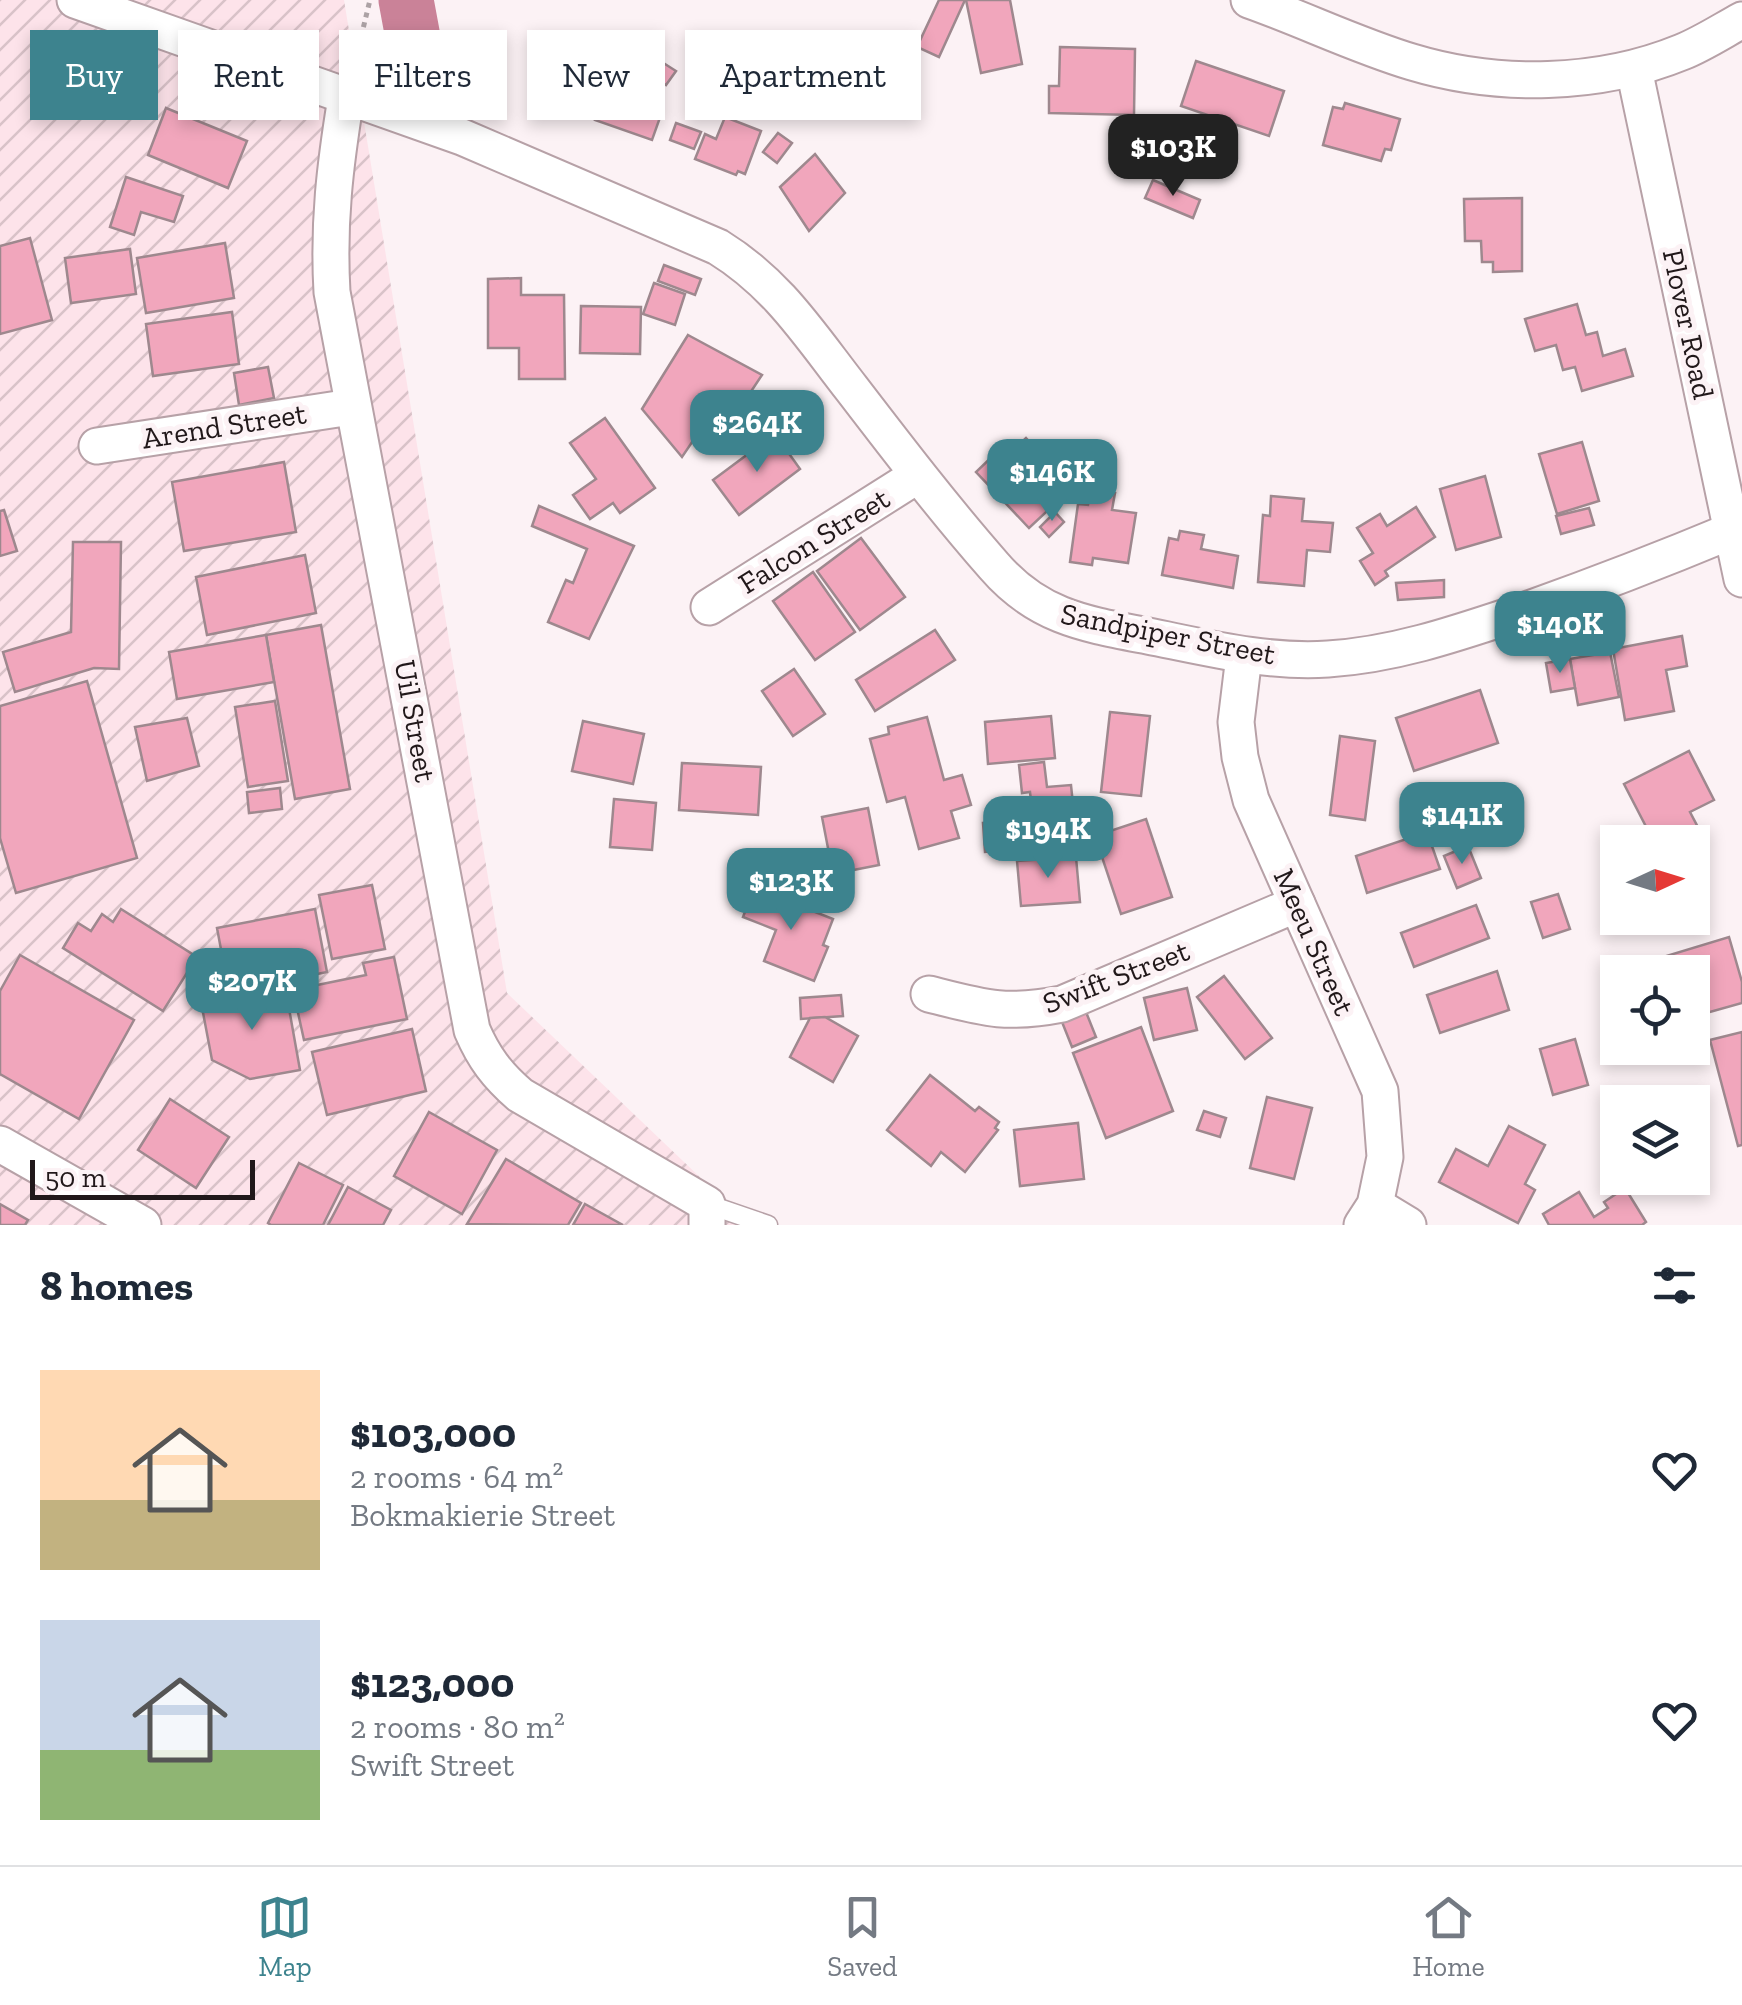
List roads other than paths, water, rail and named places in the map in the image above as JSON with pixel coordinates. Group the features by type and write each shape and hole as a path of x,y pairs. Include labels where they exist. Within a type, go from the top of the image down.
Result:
{"street":[{"name":"Sandpiper Street","path":"75,0 339,95"},
{"path":"1249,0 1317,12 1412,62 1521,80 1634,69 1684,52 1742,20"},
{"name":"Plover Road","path":"1634,69 1742,579"},
{"name":"Uil Street","path":"343,120 328,239 332,292 472,1030 486,1060 520,1095 707,1215"},
{"name":"Sandpiper Street","path":"411,120 462,137 692,235 751,268 782,298 918,476 997,570 1036,605 1074,622 1244,656 1328,659 1398,650 1614,580 1731,531"},
{"name":"Arend Street","path":"96,446 351,407"},
{"name":"Falcon Street","path":"709,607 918,476"},
{"name":"Meeu Street","path":"1244,656 1236,722 1251,800 1380,1091 1385,1157 1369,1215"},
{"name":"Swift Street","path":"929,994 991,1010 1022,1012 1062,1004 1297,904"},
{"path":"0,1144 144,1225"},
{"path":"1369,1215 1408,1225"}],"lane":[{"path":"707,1215 768,1225"}],"waterway":[{"path":"406,0 412,30"}]}
